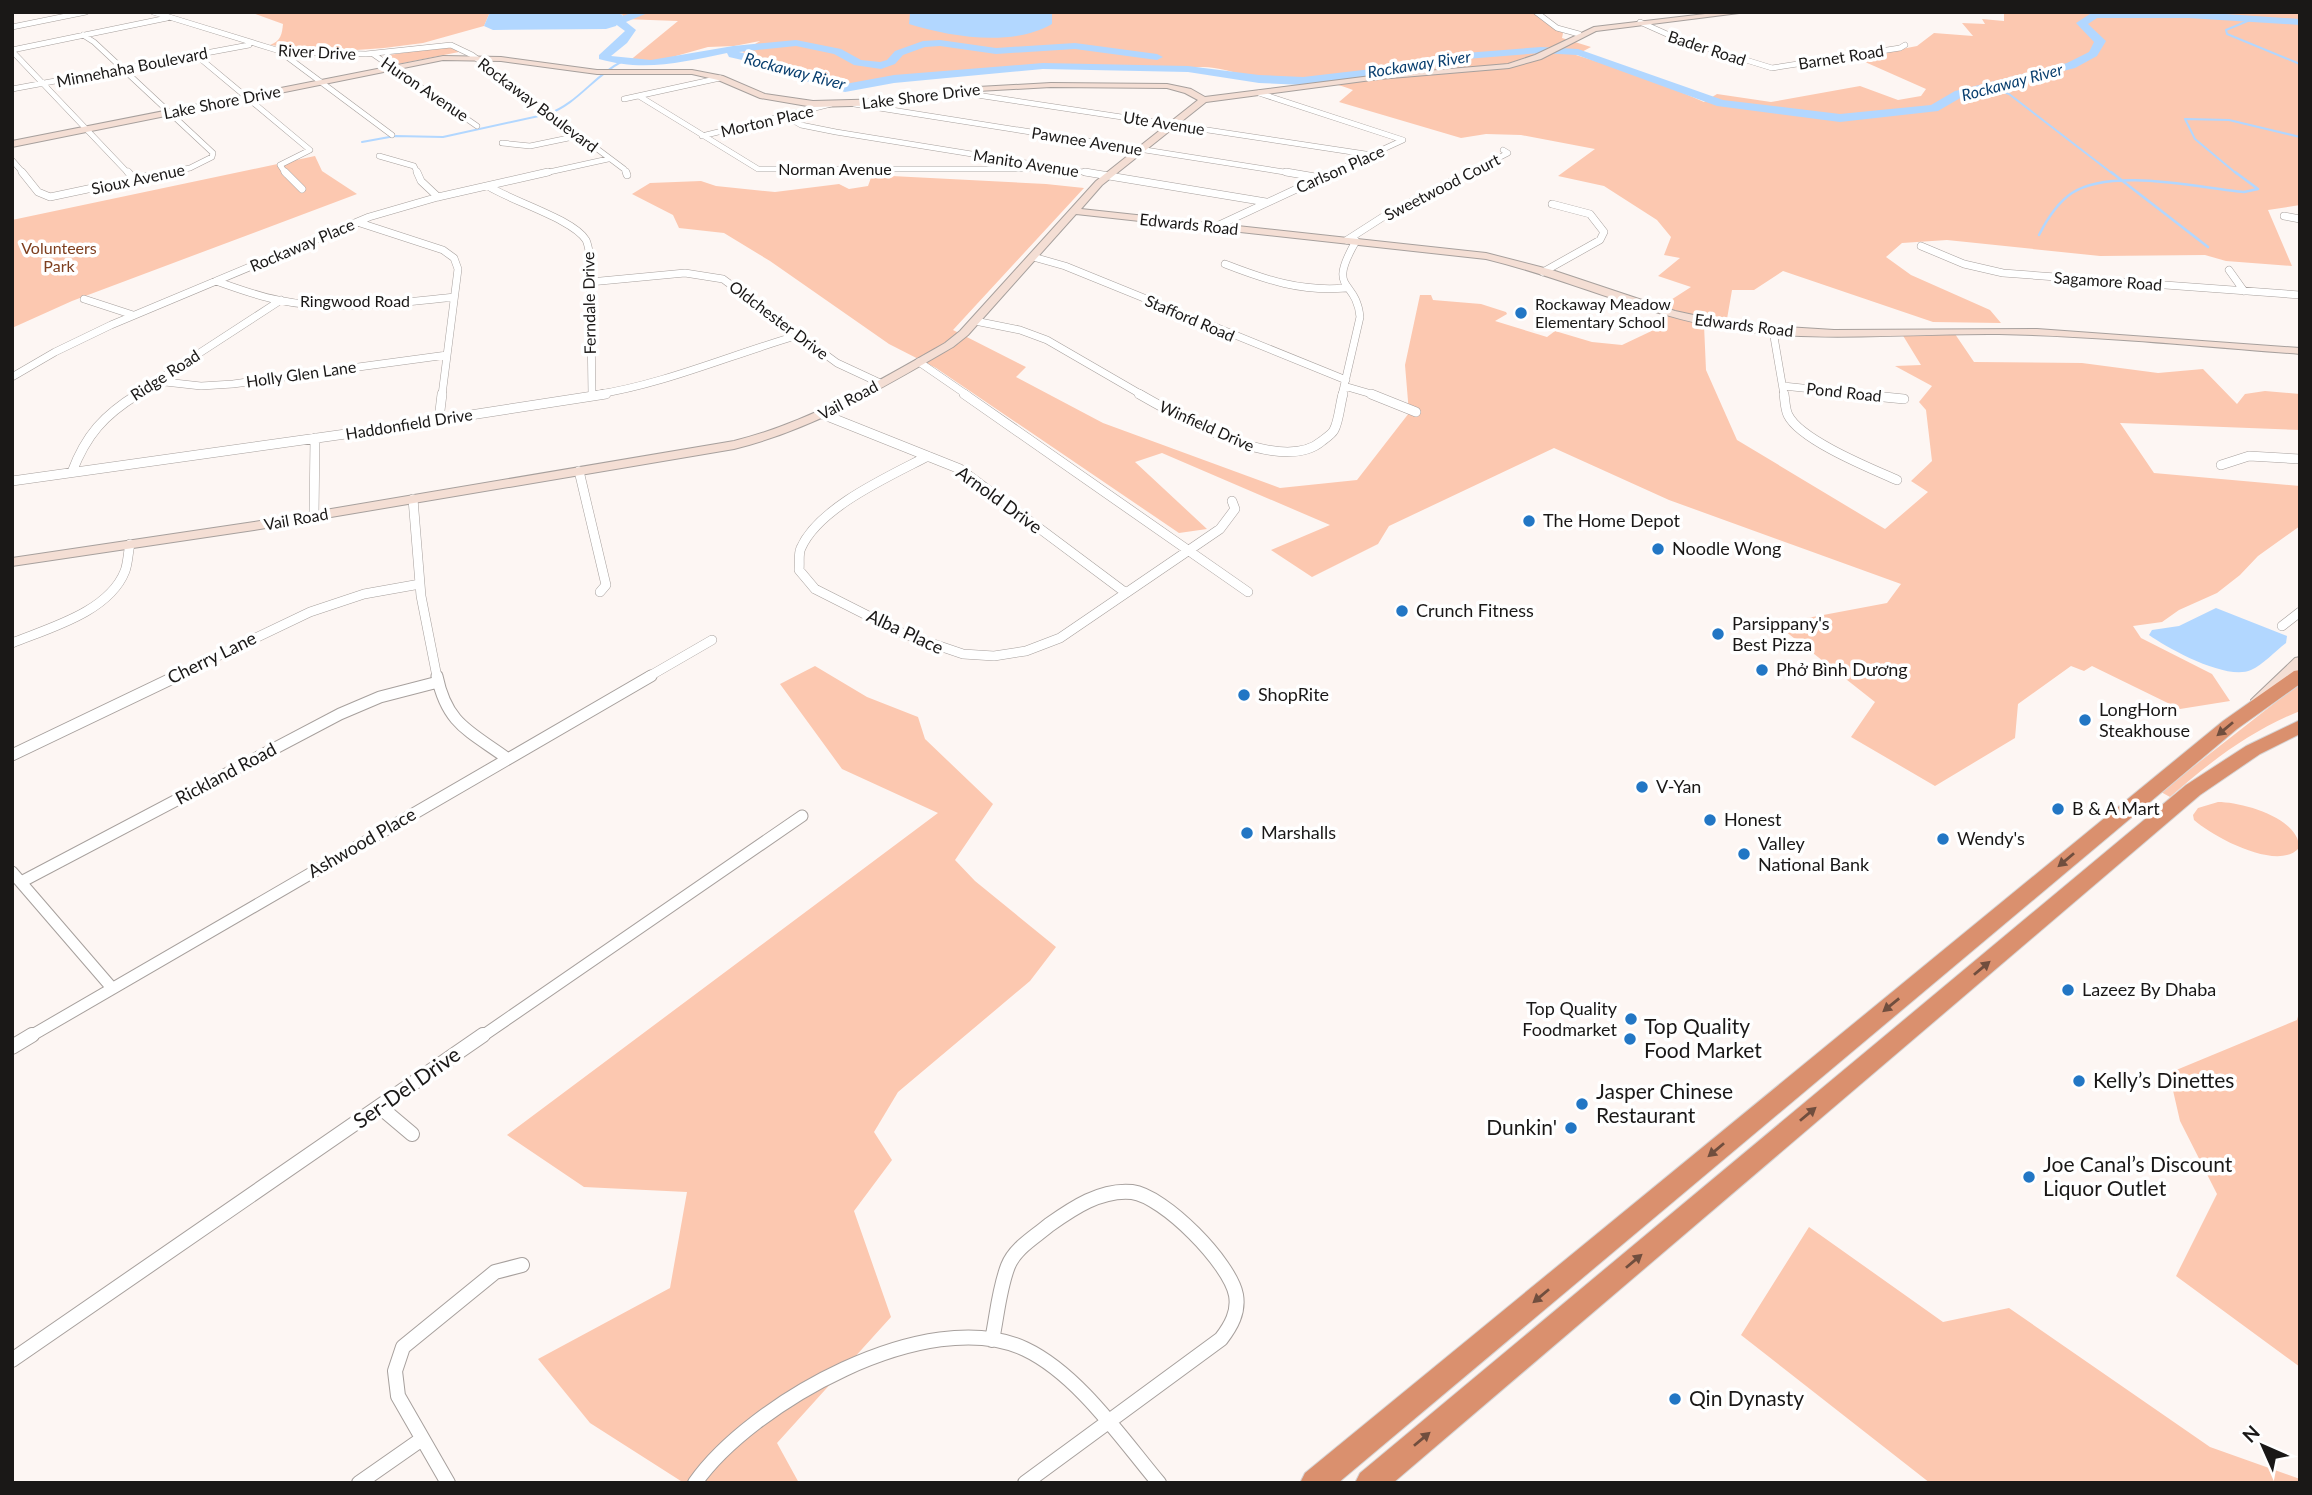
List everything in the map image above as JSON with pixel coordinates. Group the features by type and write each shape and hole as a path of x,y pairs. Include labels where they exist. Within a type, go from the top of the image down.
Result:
{"highway":[{"path":"1315,1483 2137,801 2254,706 2300,675"},
{"path":"1370,1483 2164,815 2221,769 2269,740 2300,726"},
{"path":"2137,801 2164,815"}],"street":[{"path":"12,27 86,12"},
{"name":"River Drive","path":"153,12 279,51 372,54 443,44"},
{"path":"1536,12 1557,28 1579,34"},
{"name":"Vail Road","path":"12,562 314,516 579,471 753,441 789,430 949,345 975,321 1108,177 1204,100 1392,75 1500,67 1542,55 1579,34 1610,26 1744,12"},
{"path":"12,51 170,18"},
{"name":"Bader Road","path":"1640,22 1678,39 1776,67"},
{"name":"Sioux Avenue","path":"12,160 38,192 50,197 190,168 212,157 213,153 83,35"},
{"name":"Minnehaha Boulevard","path":"12,89 252,44"},
{"name":"Rockaway Boulevard","path":"443,44 452,45 475,58 557,117 578,136 624,169 627,175"},
{"name":"Barnet Road","path":"1776,67 1900,48 1905,45"},
{"path":"12,51 134,179"},
{"path":"279,51 323,81 392,135"},
{"name":"Lake Shore Drive","path":"12,144 466,52"},
{"name":"Huron Avenue","path":"372,54 477,125"},
{"path":"196,55 310,150 281,165 283,171 302,188"},
{"name":"Lake Shore Drive","path":"432,59 475,58 608,73 681,72 720,78 763,96 831,104 902,101 957,92 1051,85 1162,86 1182,89 1204,100"},
{"path":"624,99 720,78"},
{"name":"Ute Avenue","path":"957,92 1372,155"},
{"name":"Carlson Place","path":"1215,227 1372,155 1403,138 1259,93"},
{"name":"Norman Avenue","path":"639,96 743,162 762,169 1052,167"},
{"name":"Morton Place","path":"702,136 831,104"},
{"name":"Pawnee Avenue","path":"854,104 1321,178"},
{"name":"Manito Avenue","path":"787,117 808,127 1266,202"},
{"path":"502,143 530,146 578,136"},
{"name":"Sweetwood Court","path":"1351,241 1372,223 1508,153 1503,150"},
{"path":"379,156 414,166 421,181 438,197"},
{"name":"Rockaway Place","path":"12,377 55,352 132,315 357,222 438,197 608,159"},
{"name":"Ferndale Drive","path":"488,186 507,199 563,222 582,234 588,243 592,395"},
{"path":"1543,272 1600,240 1604,232 1598,220 1587,212 1552,204"},
{"name":"Edwards Road","path":"1074,211 1473,254 1543,272 1686,318 1773,331 2046,332 2300,351"},
{"path":"2284,216 2300,219"},
{"path":"357,222 450,254 456,261 458,269 439,419"},
{"name":"Winfield Drive","path":"975,321 1021,330 1047,340 1170,411 1233,440 1266,451 1299,451 1328,440 1334,431 1361,309 1346,288 1342,271 1351,241"},
{"name":"Sagamore Road","path":"1921,246 1964,264 2003,273 2300,295"},
{"name":"Stafford Road","path":"1033,257 1065,266 1416,412"},
{"path":"1226,264 1298,289 1321,291 1346,288"},
{"path":"2229,270 2244,291"},
{"name":"Oldchester Drive","path":"590,282 673,274 715,276 726,281 846,369 880,383"},
{"name":"Ringwood Road","path":"216,281 281,300 365,305 454,298"},
{"path":"84,299 132,315"},
{"name":"Ridge Road","path":"72,472 78,454 98,425 117,407 281,300"},
{"path":"1773,331 1788,415 1798,428 1897,480"},
{"name":"Haddonfield Drive","path":"12,481 592,395 671,379 731,355 799,335"},
{"name":"Holly Glen Lane","path":"156,381 183,385 233,384 447,355"},
{"path":"919,362 1248,592"},
{"name":"Pond Road","path":"1783,386 1904,399"},
{"name":"Arnold Drive","path":"822,414 960,469 1126,593"},
{"path":"314,516 315,438"},
{"name":"Alba Place","path":"928,456 838,508 801,544 797,561 801,576 807,583 924,645 948,652 979,656 1011,654 1048,644 1228,523 1235,509 1232,501"},
{"path":"2221,465 2234,457 2245,456 2300,460"},
{"path":"579,471 606,585 600,592"},
{"path":"413,499 420,584 442,701 454,719 508,759"},
{"path":"12,643 75,614 105,595 125,571 130,544"},
{"name":"Cherry Lane","path":"12,755 310,612 356,596 420,584"},
{"path":"2282,626 2300,611"},
{"name":"Ashwood Place","path":"12,1046 712,640"},
{"path":"2254,706 2300,661"},
{"name":"Rickland Road","path":"17,877 340,714 380,697 438,682"},
{"name":"Ser-Del Drive","path":"12,1360 802,817"},
{"path":"17,877 113,988"},
{"path":"380,1107 412,1134"},
{"path":"992,1340 1008,1265 1020,1248 1073,1209 1103,1195 1136,1193 1156,1200 1220,1263 1236,1290 1237,1311 1221,1339 1025,1483"},
{"path":"447,1483 398,1396 395,1371 404,1347 495,1272 522,1265"},
{"path":"695,1483 732,1440 753,1423 850,1370 908,1345 947,1339 992,1340 1019,1346 1061,1373 1159,1483"},
{"path":"359,1483 422,1439"}],"green space":[{"path":"250,12 490,12 484,26 423,43 329,52 270,45 280,37 283,24"},
{"path":"614,12 910,12 910,24 1052,24 1052,12 1533,12 1563,33 1562,38 1591,47 1576,55 1646,77 1704,102 1717,94 1771,102 1860,86 1898,100 1921,96 1926,89 1856,58 1917,46 1934,33 1973,36 1962,23 1985,24 1982,19 2004,21 2004,12 2300,12 2300,205 2268,210 2292,266 2226,261 2205,255 2100,256 1947,240 1902,243 1886,257 1911,275 1990,310 2001,323 1933,322 1783,271 1754,290 1732,290 1727,319 1704,325 1706,370 1737,440 1885,529 1928,492 1911,481 1932,461 1926,410 1919,402 1932,386 1895,366 1921,365 1902,334 1955,334 1974,362 2082,363 2158,373 2203,369 2237,404 2245,394 2265,391 2300,394 2300,430 2120,423 2154,473 2300,486 2300,526 2258,556 2217,593 2179,610 2162,622 2133,626 2141,638 2212,674 2230,701 2180,709 2092,666 2084,671 2071,666 2018,704 2015,738 1935,786 1851,737 1875,702 1776,624 1887,603 1901,584 1669,500 1554,448 1389,526 1378,544 1312,577 1271,550 1330,525 1162,453 1135,462 1207,529 1179,533 936,368 889,344 770,261 724,233 679,228 673,215 632,194 650,183 701,181 716,186 775,192 839,184 849,189 868,186 872,175 1084,188 953,330 1026,367 1016,377 1103,423 1280,488 1357,480 1409,413 1405,365 1420,295 1431,295 1433,300 1481,304 1506,312 1507,314 1495,321 1547,337 1555,331 1592,342 1622,345 1660,327 1666,319 1663,305 1691,287 1658,276 1680,258 1664,255 1671,237 1657,220 1604,186 1558,176 1595,149 1521,135 1486,134 1461,138 1339,102 1353,90 1340,86 1315,81 1263,78 1206,67 1049,65 894,77 853,86 834,85 742,52 760,41 708,47 658,61 628,62 678,21 623,19 623,15"},
{"path":"447,46 459,52 398,64 383,56"},
{"name":"Volunteers Park","path":"315,156 322,171 357,194 72,301 12,328 12,220"},
{"path":"815,666 867,697 918,717 925,739 993,804 955,860 975,881 1056,947 1030,981 898,1092 874,1132 892,1160 854,1211 891,1317 777,1443 799,1483 684,1483 590,1423 538,1359 670,1288 687,1192 584,1187 507,1135 938,813 842,769 780,684"},
{"path":"2300,683 2300,711 2231,748 2170,797 2161,792"},
{"path":"2218,802 2241,805 2280,820 2297,837 2299,848 2289,854 2262,854 2215,835 2194,820 2193,815 2198,808"},
{"path":"2300,1009 2300,1367 2176,1276 2217,1194 2180,1121 2169,1073 2297,1020"},
{"path":"1809,1227 1943,1322 2009,1308 2210,1447 2300,1479 2300,1483 1930,1483 1741,1335"}],"water":[{"path":"490,12 614,12 623,15 616,26 606,29 493,30 484,26"},
{"path":"910,12 1052,12 1052,24 1019,36 981,38 943,33 909,24"},
{"path":"2216,608 2287,636 2286,643 2255,668 2241,672 2198,662 2149,635 2152,630 2179,626"}],"waterway":[{"name":"Rockaway River","path":"645,12 618,21 631,30 623,41 603,57 619,62 668,62 733,49"},
{"name":"Rockaway River","path":"733,49 733,55 772,63 815,81 845,88 894,79 1043,66 1188,69 1259,79 1303,81 1336,79 1407,68 1440,58 1541,50 1578,52 1721,103 1840,118 1934,108 1959,94 1992,88 2018,78 2071,66 2093,54 2100,41 2081,23 2095,15 2189,15 2300,22"},
{"path":"2250,20 2226,30 2227,34 2300,64"},
{"path":"733,49 796,43 837,51 858,63 881,66 891,62 899,53 923,44 940,43 996,51 1075,46 1157,57"},
{"path":"362,142 395,136 443,137 548,114 568,104 621,62"},
{"path":"1992,88 2009,94 2113,174"},
{"path":"2237,174 2195,139 2185,119 2229,120 2300,137"},
{"path":"2111,172 2122,180"},
{"path":"2122,180 2156,181 2244,192 2258,189 2235,172"},
{"path":"2039,235 2049,217 2072,193 2089,185 2122,180"},
{"path":"2122,180 2208,247"}],"place":[{"name":"Rockaway Meadow Elementary School","path":"1521,313"},
{"name":"The Home Depot","path":"1529,521"},
{"name":"Noodle Wong","path":"1658,549"},
{"name":"Crunch Fitness","path":"1402,611"},
{"name":"Parsippany's Best Pizza","path":"1718,634"},
{"name":"Phở Bình Dương","path":"1762,670"},
{"name":"ShopRite","path":"1244,695"},
{"name":"LongHorn Steakhouse","path":"2085,720"},
{"name":"V-Yan","path":"1642,787"},
{"name":"B & A Mart","path":"2058,809"},
{"name":"Honest","path":"1710,820"},
{"name":"Marshalls","path":"1247,833"},
{"name":"Wendy's","path":"1943,839"},
{"name":"Valley National Bank","path":"1744,854"},
{"name":"Lazeez By Dhaba","path":"2068,990"},
{"name":"Top Quality Foodmarket","path":"1631,1019"},
{"name":"Top Quality Food Market","path":"1630,1039"},
{"name":"Kelly’s Dinettes","path":"2079,1081"},
{"name":"Jasper Chinese Restaurant","path":"1582,1104"},
{"name":"Dunkin'","path":"1571,1128"},
{"name":"Joe Canal’s Discount Liquor Outlet","path":"2029,1177"},
{"name":"Qin Dynasty","path":"1675,1399"}]}
